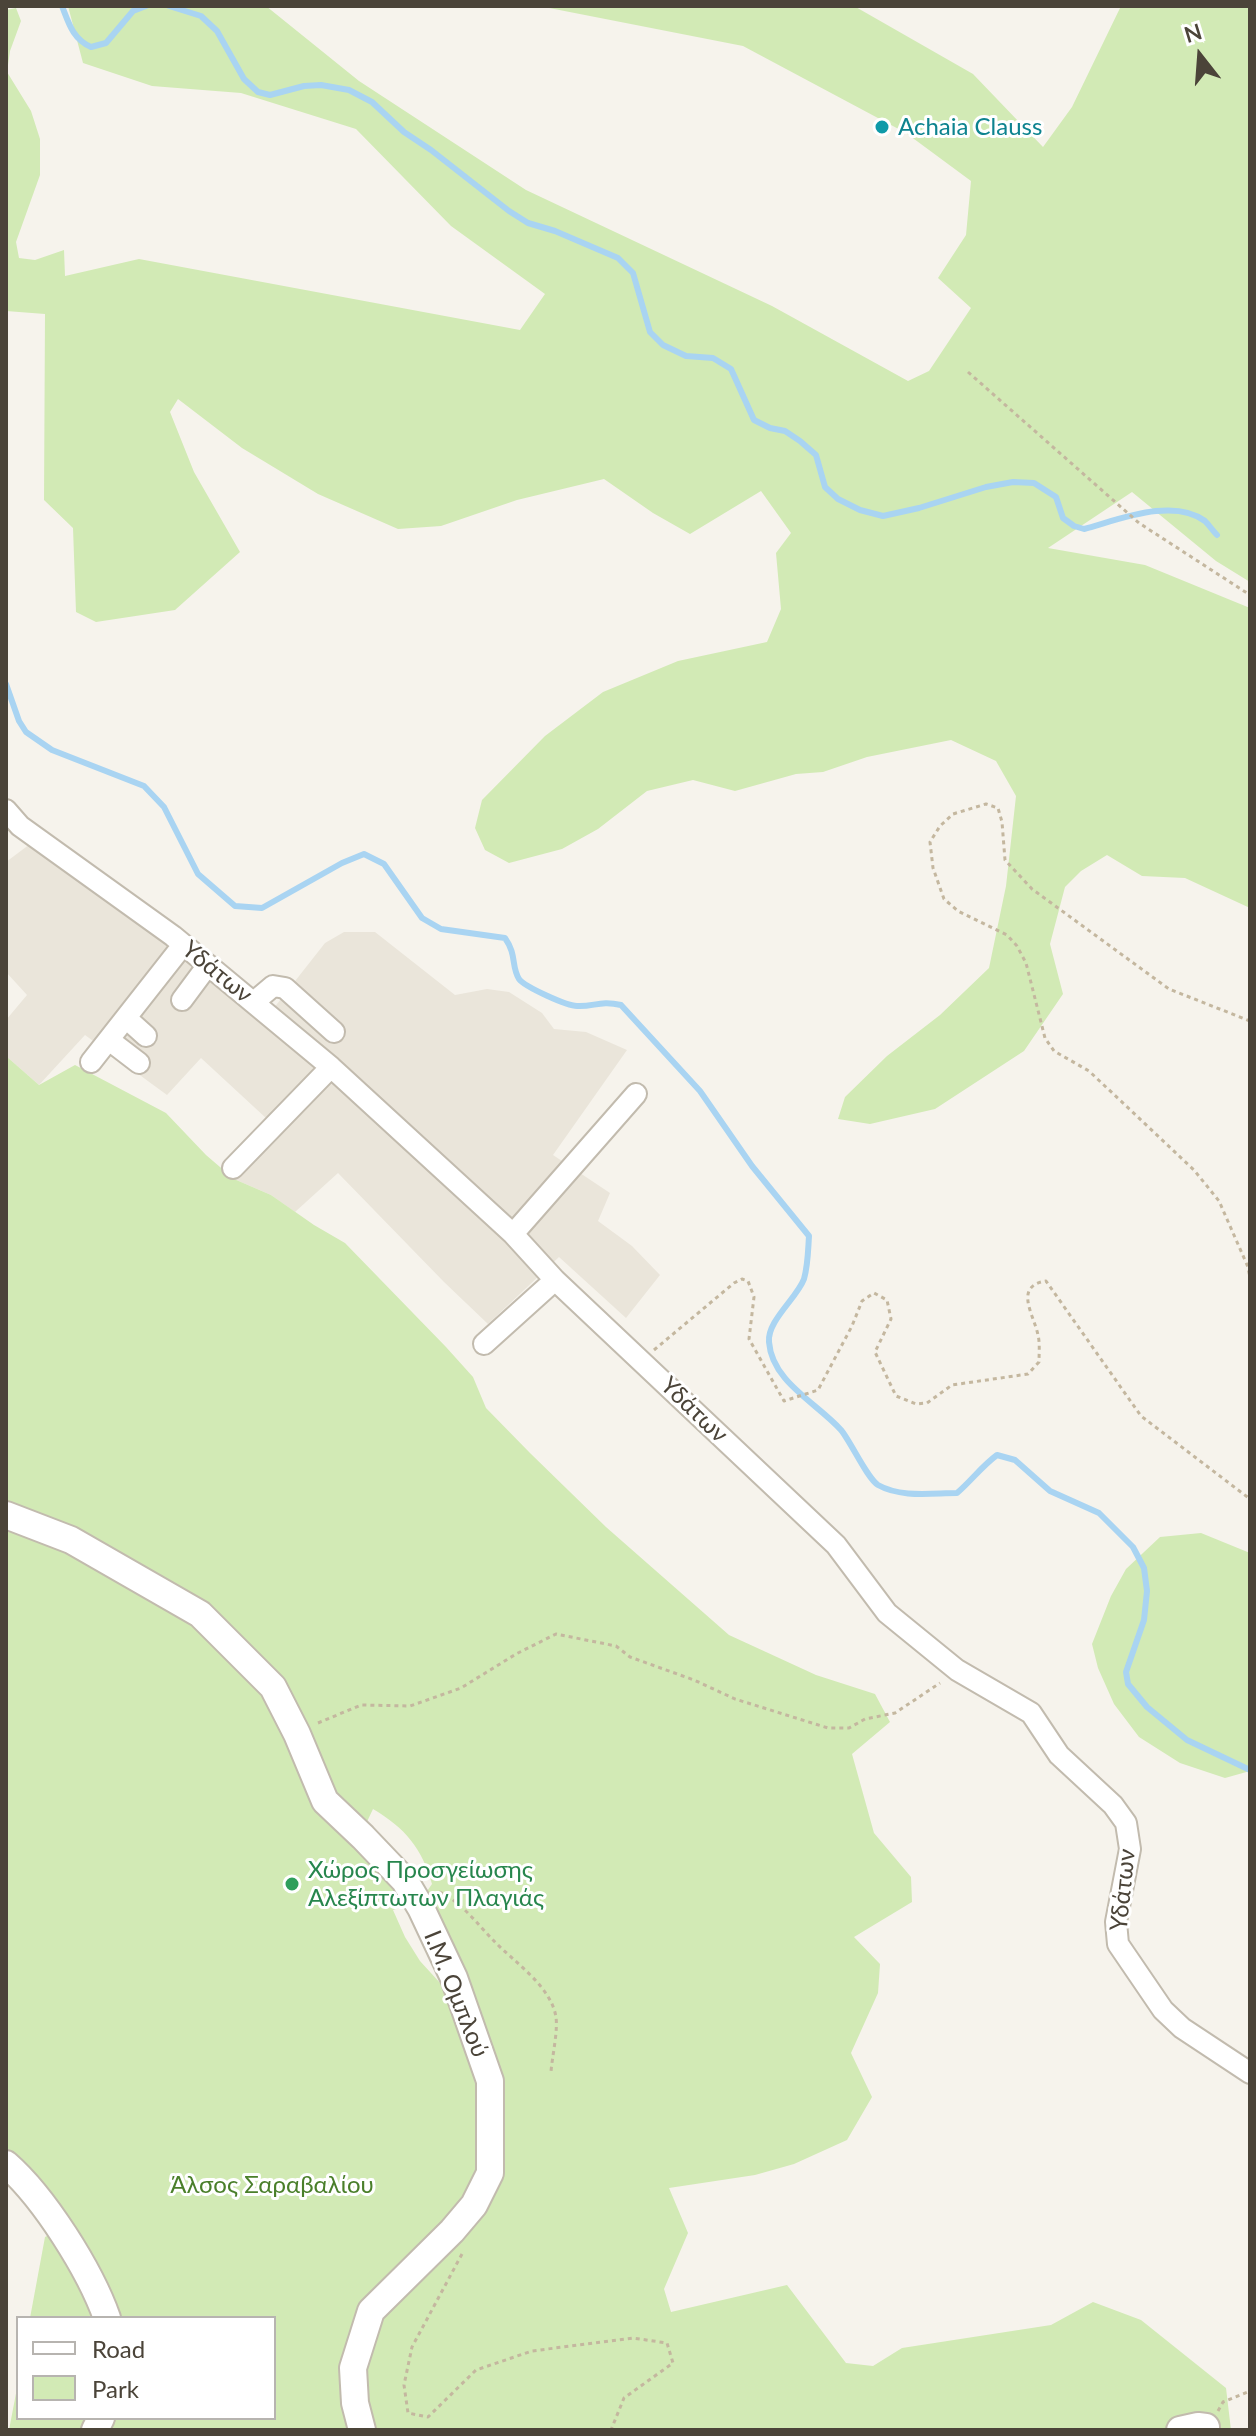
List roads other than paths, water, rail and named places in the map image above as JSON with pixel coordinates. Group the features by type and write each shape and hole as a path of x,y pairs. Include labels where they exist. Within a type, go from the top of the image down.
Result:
{"street":[{"name":"Υδάτων","path":"6,810 20,826 178,940 331,1067 513,1234 555,1280 836,1545 887,1613 957,1670 1031,1713 1059,1755 1113,1805 1126,1823 1130,1849 1116,1922 1118,1944 1163,2010 1182,2028 1250,2073"},
{"path":"136,983 178,940"},
{"path":"91,1062 126,1018 178,940"},
{"path":"182,1000 208,965"},
{"path":"254,1002 273,986 285,988 334,1032"},
{"path":"126,1018 146,1036"},
{"path":"109,1040 139,1063"},
{"path":"233,1168 331,1067"},
{"path":"513,1234 636,1094"},
{"path":"484,1344 555,1280"},
{"name":"Ι.Μ. Ομπλού","path":"6,1515 71,1540 200,1614 273,1687 325,1801 408,1887 454,1978 490,2081 490,2173 474,2205 460,2222 371,2311 353,2368 355,2403 362,2430"},
{"path":"6,2164 43,2203 84,2271 106,2316"}],"waterway":[{"path":"62,6 76,35 91,47 106,43 133,11 146,6"},
{"path":"169,6 201,16 217,31 244,79 258,92 270,95 321,85 349,90 372,102 404,132 528,223 618,258 633,273 650,332 663,345 686,356 713,358 731,369 754,420 785,431 816,455 825,487 838,499 860,510 883,516 986,487 1013,482 1034,483 1056,497 1063,518 1084,529 1129,516 1177,511 1205,521 1217,535"},
{"path":"6,684 26,732 52,750 144,786 164,807 198,874 235,906 262,908 364,854 384,864 422,918 441,929 505,938 519,979 529,987 572,1005 621,1005 700,1091 752,1166 809,1236 804,1279 777,1318 770,1334 772,1356 787,1380 841,1430 869,1475 887,1489 917,1494 957,1493 997,1455 1015,1460 1050,1491 1099,1513 1133,1547 1144,1568 1147,1591 1144,1620 1126,1672 1128,1684 1147,1707 1187,1740 1250,1770"}],"place":[{"name":"Achaia Clauss","path":"882,127"},
{"name":"Χώρος Προσγείωσης Αλεξίπτωτων Πλαγιάς","path":"292,1884"}],"park label":[{"name":"Άλσος Σαραβαλίου","path":"272,2185"}]}
